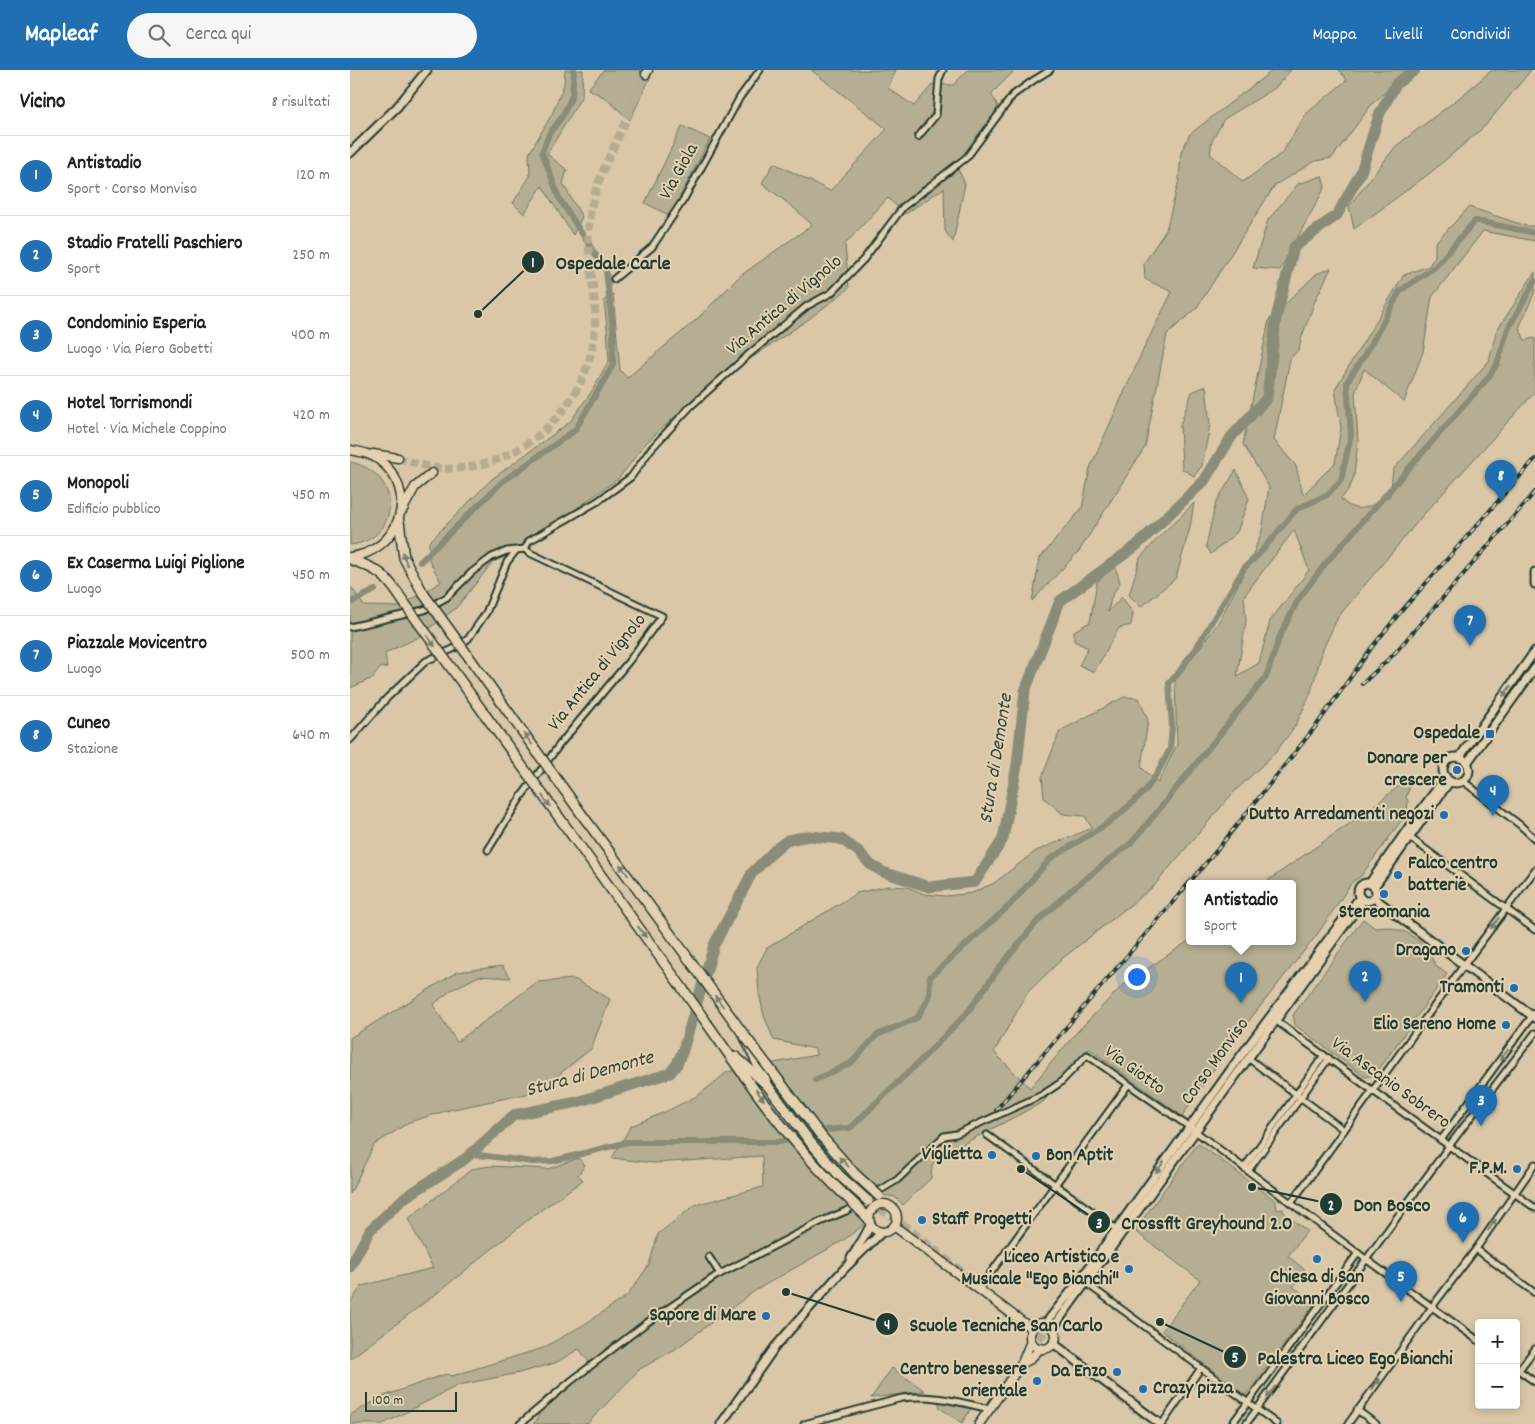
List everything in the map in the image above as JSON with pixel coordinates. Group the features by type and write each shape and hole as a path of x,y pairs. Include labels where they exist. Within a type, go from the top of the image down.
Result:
{"highway":[{"path":"400,517 404,558 423,593 744,1035 837,1155 881,1200"},
{"path":"350,558 370,566 384,575 751,1085 827,1179 870,1222"},
{"path":"744,1035 768,1086"},
{"path":"721,1042 768,1086 822,1156 868,1200"}],"main road":[{"path":"350,153 397,107 427,70"},
{"path":"350,450 398,458"},
{"path":"365,452 379,460 390,470 397,483 401,497 400,517"},
{"path":"350,558 361,556 377,548 390,536 415,487 432,473"},
{"path":"1535,572 1535,584"},
{"path":"1459,758 1535,651"},
{"path":"1467,763 1535,668"},
{"path":"1452,758 1459,758 1467,763 1469,773 1463,781 1457,783 1448,779 1444,771 1447,762 1452,758"},
{"path":"1372,885 1409,837 1448,779"},
{"path":"1372,885 1418,814 1448,779"},
{"path":"1364,884 1372,885 1376,891 1374,898 1369,901 1362,898 1360,888 1364,884"},
{"name":"Corso Monviso","path":"1192,1129 1276,1020 1362,898"},
{"name":"Corso Monviso","path":"1192,1129 1362,898"},
{"path":"1374,898 1534,1015"},
{"path":"1049,1326 1116,1230 1192,1129"},
{"path":"1049,1326 1086,1283 1192,1129"},
{"path":"721,1424 775,1347 843,1270 882,1232 894,1226 898,1218 892,1206 881,1200 873,1208 863,1239 843,1270"},
{"path":"870,1222 875,1229 882,1232"},
{"path":"894,1226 1032,1329"},
{"path":"979,1424 1022,1363 1031,1341 1030,1334 1032,1329 1037,1324 1049,1326 1056,1337 1048,1348 1035,1346 1031,1341"},
{"path":"1053,1343 1161,1424"},
{"path":"1022,1363 1029,1360 1041,1348"}],"street":[{"name":"Via Giola","path":"614,279 652,247 684,199 740,97 760,70"},
{"path":"918,137 936,115 939,79 943,70"},
{"name":"Via Antica di Vignolo","path":"350,627 424,610 447,597 472,572 492,557 525,549 529,541 598,501 631,477 651,449 691,406 807,306 831,293 864,259 903,207 967,157 1013,95 1050,70"},
{"name":"Via Antica di Vignolo","path":"488,850 521,797 560,744 629,661 662,616 525,549"},
{"path":"350,740 387,698 426,661 452,650 468,639 486,613 507,562 515,552"},
{"path":"1463,781 1535,839"},
{"path":"1409,837 1535,930"},
{"path":"1291,1203 1535,870"},
{"path":"1441,1140 1534,1015"},
{"name":"Via Ascanio Sobrero","path":"1276,1020 1535,1208"},
{"path":"1246,1424 1449,1146 1535,1033"},
{"path":"1246,1169 1298,1096 1324,1055"},
{"name":"Via Giotto","path":"718,1272 846,1211 897,1180 944,1136 956,1134 1042,1095 1060,1083 1088,1056 1192,1129 1475,1338"},
{"path":"1248,1058 1344,1130"},
{"path":"1298,1096 1329,1058"},
{"path":"979,1290 1128,1085"},
{"path":"987,1135 1116,1230"},
{"path":"1348,1424 1476,1249 1535,1164"},
{"path":"1476,1249 1535,1293"},
{"path":"1232,1424 1358,1253"},
{"path":"520,1424 571,1381 645,1324 718,1272 709,1257"},
{"path":"1086,1283 1277,1424"},
{"path":"1520,1366 1535,1348"},
{"path":"1161,1424 1201,1368"},
{"path":"1520,1371 1535,1382"},
{"path":"804,1424 916,1396 930,1396 990,1409"},
{"path":"1357,1410 1376,1424"}],"shaded area":[{"path":"565,70 583,70 582,96 547,154 567,170 563,184 582,217 573,235 542,186 524,214 513,203 530,176 529,154 552,114 564,85"},
{"path":"604,70 641,70 640,73 650,78 630,120 604,97 588,89"},
{"path":"811,70 896,70 888,88 914,106 933,84 953,85 968,70 1015,70 991,94 998,106 985,131 957,167 965,184 953,242 945,231 944,188 905,214 888,198 845,244 849,288 809,319 703,391 646,443 619,478 516,552 493,562 456,608 417,638 385,653 387,667 380,668 373,678 350,688 350,590 352,588 364,606 399,607 441,582 429,560 429,542 492,479 570,422 592,391 609,360 604,300 613,294 620,370 627,378 697,319 740,276 812,225 762,183 774,163 830,191 887,129"},
{"path":"1273,70 1291,70 1275,88 1224,119 1212,141 1210,154 1243,182 1282,153 1306,114 1347,80 1339,70 1410,70 1372,104 1332,158 1315,161 1275,185 1196,309 1167,334 1145,447 1079,551 1032,601 1040,558 1082,508 1090,468 1144,348 1172,292 1145,279 1144,263 1166,230 1179,180 1181,152 1190,134"},
{"path":"1492,70 1531,70 1485,126 1430,173 1354,229 1349,206 1396,146"},
{"path":"682,126 710,139 670,216 645,203"},
{"path":"1322,176 1325,187 1280,270 1253,268 1268,220 1298,184"},
{"path":"1469,207 1526,226 1535,226 1535,241 1483,231 1432,297 1423,352 1404,402 1364,369 1355,393 1358,441 1354,476 1350,487 1341,499 1353,507 1365,508 1390,496 1393,470 1489,361 1496,332 1535,272 1535,291 1519,328 1525,340 1535,338 1535,392 1424,514 1338,617 1323,649 1310,695 1295,726 1276,752 1232,794 1153,887 1063,958 1028,992 994,1052 1030,1088 1076,1033 1122,986 1186,943 1186,945 1296,945 1296,880 1269,880 1366,812 1403,783 1408,782 1407,813 1361,876 1352,882 1319,932 1236,1037 1182,1116 1089,1049 1043,1102 957,1147 949,1147 932,1165 931,1178 903,1205 895,1197 882,1195 862,1226 844,1240 756,1290 674,1350 640,1369 587,1424 533,1424 537,1420 544,1398 590,1363 579,1349 555,1363 519,1373 459,1385 383,1424 350,1424 350,1415 384,1396 446,1374 452,1376 543,1348 585,1324 627,1296 649,1265 658,1234 695,1205 763,1187 762,1156 654,1163 612,1158 631,1126 699,1095 727,1072 816,1055 815,1049 774,1040 764,1016 759,993 757,967 767,948 857,893 888,886 908,887 924,894 946,896 972,893 994,883 1036,851 1092,828 1085,816 1063,814 1044,798 1042,777 1060,731 1124,697 1139,698 1148,720 1141,767 1158,783 1177,744 1175,681 1218,623 1250,562 1262,531 1269,487 1243,444 1269,320 1316,274 1331,268 1315,301 1299,349 1290,359 1274,440 1296,466 1303,495 1335,463 1341,428 1335,389 1404,275 1429,266 1435,256 1435,243","holes":["1294,530 1309,570 1270,621 1259,663 1237,676 1246,621 1244,596"]},
{"path":"1206,386 1210,425 1202,466 1194,476 1182,469 1180,425 1192,392"},
{"path":"350,462 368,469 380,479 387,492 389,506 387,519 379,531 367,540 350,545"},
{"path":"1236,470 1249,499 1237,532 1211,554 1206,546 1216,502"},
{"path":"1194,503 1190,527 1176,578 1141,607 1129,595 1140,558"},
{"path":"1115,566 1120,582 1111,598 1108,612 1122,597 1133,613 1131,625 1119,628 1094,672 1079,665 1088,648 1074,641 1074,631 1090,622 1097,582"},
{"path":"1363,919 1375,928 1388,927 1405,932 1415,938 1424,945 1437,967 1447,974 1375,1075 1365,1077 1295,1025 1293,1015"},
{"path":"502,966 511,978 479,976 451,990 433,1005 457,1042 537,982 574,979 610,999 591,1049 553,1079 526,1094 449,1110 409,1122 374,1145 350,1194 350,1038 457,972"},
{"path":"1198,1143 1276,1201 1277,1210 1283,1209 1284,1213 1307,1231 1288,1256 1305,1270 1293,1287 1316,1302 1245,1396 1162,1331 1200,1280 1135,1230"},
{"path":"578,1158 585,1165 578,1175 583,1180 529,1219 441,1290 350,1359 350,1303 362,1286 433,1268 408,1219 472,1169 490,1166 548,1169"},
{"path":"892,1368 925,1391 871,1398"},
{"path":"938,1400 972,1407 962,1423 940,1408"}],"waterway":[{"path":"420,562 502,482 575,430 613,365 613,330 606,271 559,198 542,152 549,134 562,117 572,96 574,70"},
{"name":"Stura di Demonte","path":"350,1267 370,1230 404,1198 465,1159 514,1115 577,1102 670,1073 677,1064 683,1050 714,945 752,873 777,848 788,840 809,836 841,839 858,851 871,865 883,872 929,887 975,882 1003,839 1017,765 1025,691 1060,601 1136,546 1204,481 1232,436 1267,398 1276,318 1294,247 1337,215 1361,172 1379,115 1396,84 1415,70"},
{"path":"815,1080 851,1063 877,1035 917,1018 929,998 930,977 1010,905 1050,859 1105,825 1146,790 1170,749 1172,727 1169,682 1177,675 1199,643 1244,568 1259,554 1297,509 1327,495 1341,480 1351,435 1347,382 1366,353 1400,291 1436,266 1472,224 1478,221"},
{"path":"1482,222 1535,233"},
{"path":"471,1154 533,1162 553,1161 628,1142 780,1142 824,1130 850,1128 967,1013 1000,967 1036,923 1071,890 1131,843 1140,833 1266,677 1280,636 1298,600 1325,564 1487,379 1497,364 1508,329 1535,281"},
{"path":"350,603 375,590"}],"tunnel":[{"path":"398,458 438,468 468,467 496,460 522,447 545,429 565,408 580,383 590,356 595,327 589,257 589,228 592,204 602,174 646,74"},
{"path":"868,1201 892,1216 968,1277"},
{"path":"1027,1324 1058,1349"},
{"path":"1119,1397 1143,1415"}],"railway":[{"path":"1192,880 1316,726 1372,647 1398,615 1535,459"},
{"path":"1362,684 1393,655 1535,492"},
{"path":"996,1110 1186,886"}],"place":[{"name":"Ospedale Carle","path":"478,314"},
{"name":"Cuneo","path":"1501,501"},
{"name":"Piazzale Movicentro","path":"1470,646"},
{"name":"Ospedale","path":"1490,734"},
{"name":"Donare per crescere","path":"1457,770"},
{"name":"Dutto Arredamenti negozi","path":"1444,815"},
{"name":"Hotel Torrismondi","path":"1493,816"},
{"name":"Falco centro batterie","path":"1398,875"},
{"name":"Stereomania","path":"1384,894"},
{"name":"Dragano","path":"1466,951"},
{"name":"Tramonti","path":"1514,988"},
{"name":"Stadio Fratelli Paschiero","path":"1365,1002"},
{"name":"Antistadio","path":"1241,1003"},
{"name":"Elio Sereno Home","path":"1506,1025"},
{"name":"Condominio Esperia","path":"1481,1126"},
{"name":"Viglietta","path":"992,1155"},
{"name":"Bon Aptit","path":"1036,1156"},
{"name":"Crossfit Greyhound 2.0","path":"1021,1169"},
{"name":"F.P.M.","path":"1517,1169"},
{"name":"Don Bosco","path":"1252,1187"},
{"name":"Staff Progetti","path":"922,1220"},
{"name":"Ex Caserma Luigi Piglione","path":"1463,1243"},
{"name":"Chiesa di San Giovanni Bosco","path":"1317,1259"},
{"name":"Liceo Artistico e Musicale \"Ego Bianchi\"","path":"1129,1269"},
{"name":"Scuole Tecniche San Carlo","path":"786,1292"},
{"name":"Monopoli","path":"1401,1302"},
{"name":"Sapore di Mare","path":"766,1316"},
{"name":"Palestra Liceo Ego Bianchi","path":"1160,1322"},
{"name":"Da Enzo","path":"1117,1372"},
{"name":"Centro benessere orientale","path":"1037,1381"},
{"name":"Crazy pizza","path":"1143,1389"}]}
